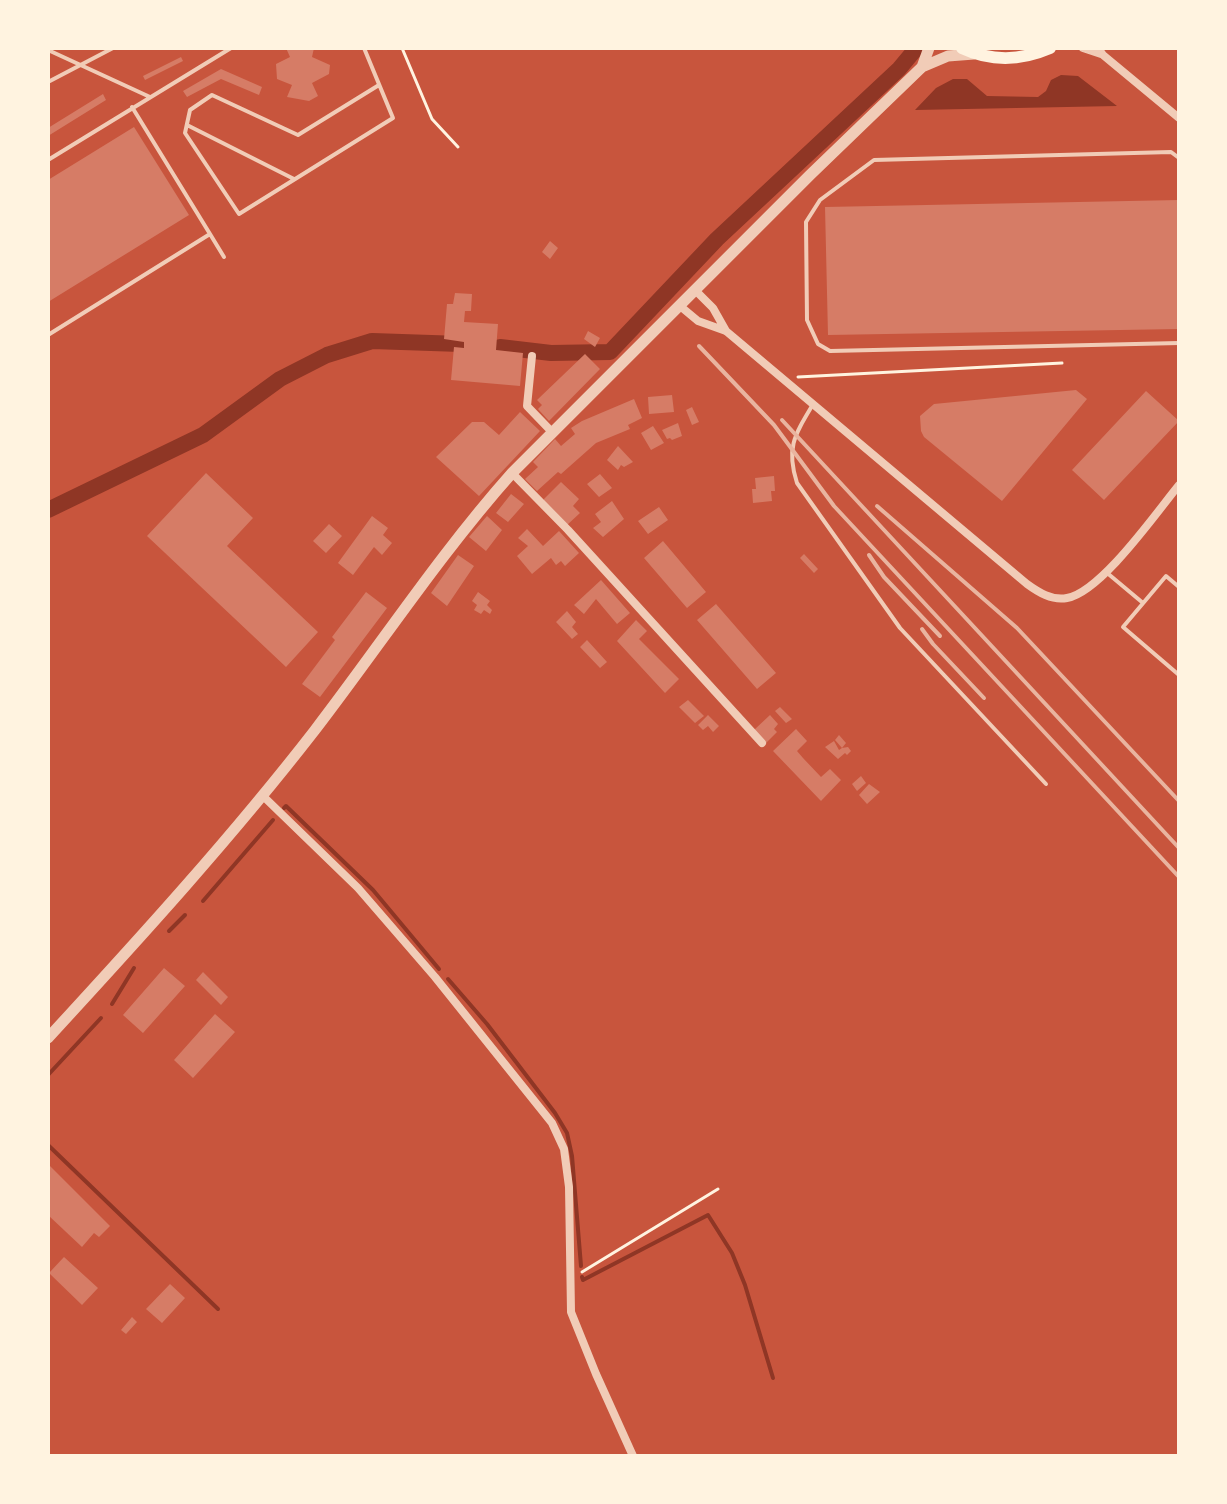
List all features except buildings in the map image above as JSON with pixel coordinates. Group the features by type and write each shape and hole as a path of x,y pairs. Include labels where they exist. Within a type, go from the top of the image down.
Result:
{"main road":[{"path":"968,51 993,58 1013,59 1051,48"}],"street":[{"path":"922,67 929,48"},
{"path":"1083,48 1100,51 1179,118"},
{"path":"48,1038 157,920 263,796 469,521 512,473 922,67 968,51"},
{"path":"695,290 713,308 726,331"},
{"path":"680,306 698,321 726,331 1027,584 1050,597 1068,598 1091,587 1179,485"},
{"path":"532,356 527,406 552,432"},
{"path":"512,473 762,743"},
{"path":"263,796 358,888 435,977 552,1123 564,1149 569,1187 570,1299 574,1323 633,1456"}],"lane":[{"path":"48,82 113,48"},
{"path":"48,160 231,48"},
{"path":"364,48 393,118 239,214 185,133 190,110 212,95 298,135 379,85"},
{"path":"48,50 150,97"},
{"path":"132,107 224,257"},
{"path":"187,125 294,179"},
{"path":"1179,158 1171,152 874,160 820,200 808,215 805,227 807,320 818,344 830,351 1179,343"},
{"path":"48,335 210,234"},
{"path":"813,404 792,444 791,464 797,483 900,628 1046,784"},
{"path":"1106,572 1143,603"},
{"path":"1179,587 1166,576 1123,627 1179,675"}],"path":[{"path":"402,48 432,119 458,147"},
{"path":"782,378 1062,363"},
{"path":"571,1277 718,1189"}],"shaded area":[{"path":"1061,75 1078,76 1117,106 915,110 936,88 953,79 967,79 987,96 1038,97 1046,91 1051,80"}],"waterway":[{"path":"500,347 551,353 610,352 717,239 899,69 914,51"},
{"path":"48,510 203,435 280,379 327,355 372,341 461,344"},
{"path":"284,808 286,806 373,890 439,969"},
{"path":"203,901 273,820"},
{"path":"169,931 185,915"},
{"path":"112,1004 134,968"},
{"path":"448,979 487,1024 567,1133 572,1156 581,1266"},
{"path":"48,1075 101,1018"},
{"path":"48,1145 218,1309"},
{"path":"582,1277 583,1280 708,1215 732,1253 745,1285 773,1378"}],"railway":[{"path":"699,346 774,425 834,506 1179,877"},
{"path":"782,420 1179,848"},
{"path":"877,506 1017,628 1179,801"},
{"path":"869,555 884,577 940,636"},
{"path":"922,629 984,698"}]}
